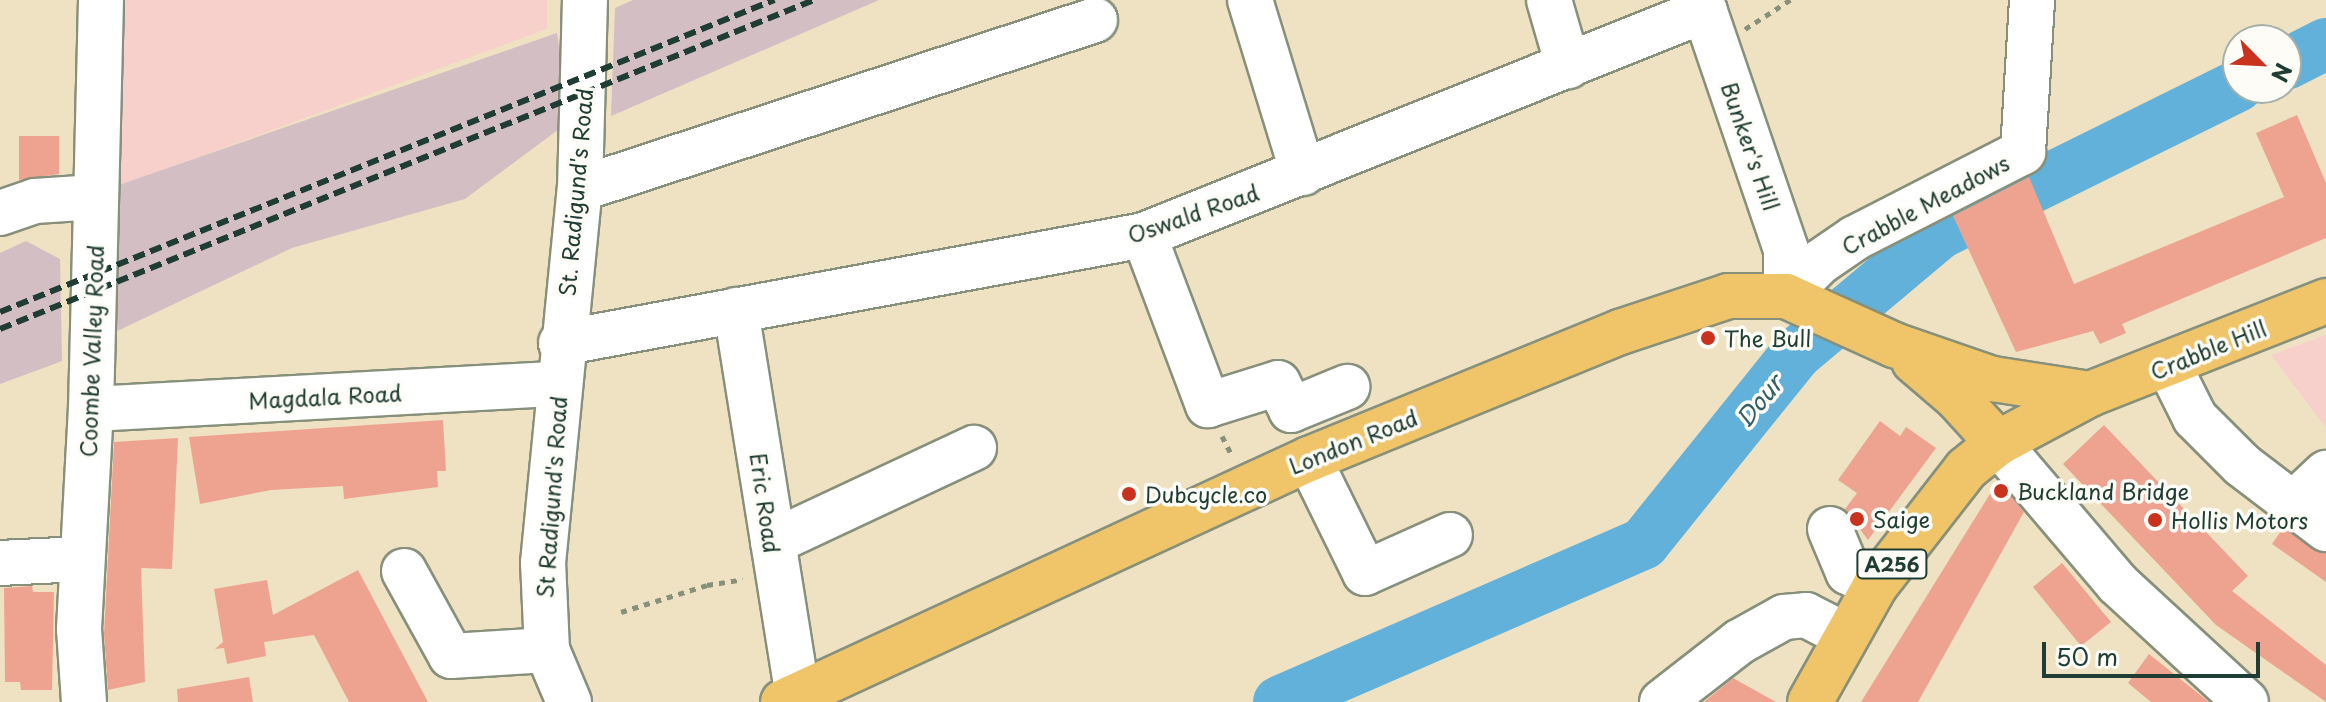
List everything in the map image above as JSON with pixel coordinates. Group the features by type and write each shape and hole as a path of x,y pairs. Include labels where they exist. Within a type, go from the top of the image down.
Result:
{"main road":[{"name":"London Road","path":"790,699 1245,486 1636,327 1728,296 1802,301 1894,345 1993,379 2090,394"},
{"name":"Crabble Hill","path":"2090,394 2169,366 2326,301"},
{"name":"London Road","path":"1894,345 1957,398 1998,443"},
{"name":"A256","path":"1810,702 1875,586 1966,469 1998,443 2090,394"}],"street":[{"name":"Coombe Valley Road","path":"84,702 81,559 91,409 101,0"},
{"name":"St. Radigund's Road","path":"560,363 580,189 585,0"},
{"path":"1250,0 1303,173"},
{"path":"1549,0 1568,66"},
{"name":"Crabble Meadows","path":"1802,301 1820,262 1855,238 2023,152 2032,0"},
{"name":"Oswald Road","path":"560,363 736,310 1144,235 1568,66 1708,19"},
{"name":"Bunker's Hill","path":"1708,19 1802,301"},
{"path":"580,189 1095,20"},
{"path":"0,213 35,201 96,197"},
{"path":"1144,235 1208,405 1278,383 1291,410 1347,387"},
{"name":"Eric Road","path":"736,310 774,558 790,699"},
{"name":"Magdala Road","path":"91,409 560,363"},
{"name":"St Radigund's Road","path":"560,363 543,563 547,650 569,702"},
{"path":"2169,366 2195,418 2242,465 2309,517 2326,473"},
{"path":"1998,443 2118,584 2246,702"},
{"path":"774,558 974,448"},
{"path":"1309,459 1365,573 1450,535"},
{"path":"1830,529 1848,572 1875,586"},
{"path":"0,563 81,559"},
{"path":"404,571 451,656 547,650"},
{"path":"1662,702 1739,642 1784,617 1806,615 1845,635"}],"path":[{"path":"1708,19 1790,0"},
{"path":"1208,405 1245,486"},
{"path":"621,612 707,585 774,558"}],"shaded area":[{"path":"123,0 547,0 547,29 117,187"},
{"path":"633,0 879,0 611,116 615,8"},
{"path":"557,33 570,121 465,199 292,248 113,333 113,187"},
{"path":"26,241 60,259 62,361 0,384 0,253"},
{"path":"2326,335 2326,428 2271,355"}],"building":[{"path":"2297,115 2326,183 2326,238 2122,324 2126,333 2100,344 2093,331 2016,352 1953,216 2029,177 2074,284 2284,197 2256,133"},
{"path":"19,136 59,136 59,174 19,180"},
{"path":"443,420 446,471 437,471 438,487 344,499 343,486 271,490 200,504 189,437"},
{"path":"1880,421 1900,436 1906,427 1936,448 1868,540 1845,509 1857,493 1838,480"},
{"name":"Hollis Motors","path":"2104,425 2248,576 2232,591 2326,665 2326,702 2216,625 2063,464"},
{"path":"178,438 172,569 141,568 145,682 108,690 104,634 114,442"},
{"path":"1998,481 2024,512 1918,702 1861,702"},
{"path":"2283,528 2326,553 2326,582 2272,544"},
{"path":"2062,563 2111,622 2081,646 2033,587"},
{"path":"358,570 428,702 349,702 314,635 264,642 266,656 227,664 224,648 215,649 223,642 214,589 267,580 273,615"},
{"path":"32,586 33,592 54,592 52,690 21,690 20,682 5,682 4,588"},
{"path":"2149,654 2209,702 2151,702 2128,683"},
{"path":"249,677 253,702 178,702 177,689"},
{"path":"1733,678 1776,702 1704,702"}],"waterway":[{"name":"Dour","path":"2302,56 2326,44"},
{"name":"Dour","path":"1279,702 1644,543 1797,353 1940,233 2222,94"}],"railway":[{"path":"0,312 774,0"},
{"path":"0,329 814,0"}],"place":[{"name":"The Bull","path":"1708,338"},
{"name":"Buckland Bridge","path":"2001,491"},
{"name":"Dubcycle.co","path":"1129,494"},
{"name":"Saige","path":"1857,519"},
{"name":"Hollis Motors","path":"2155,520"}]}
